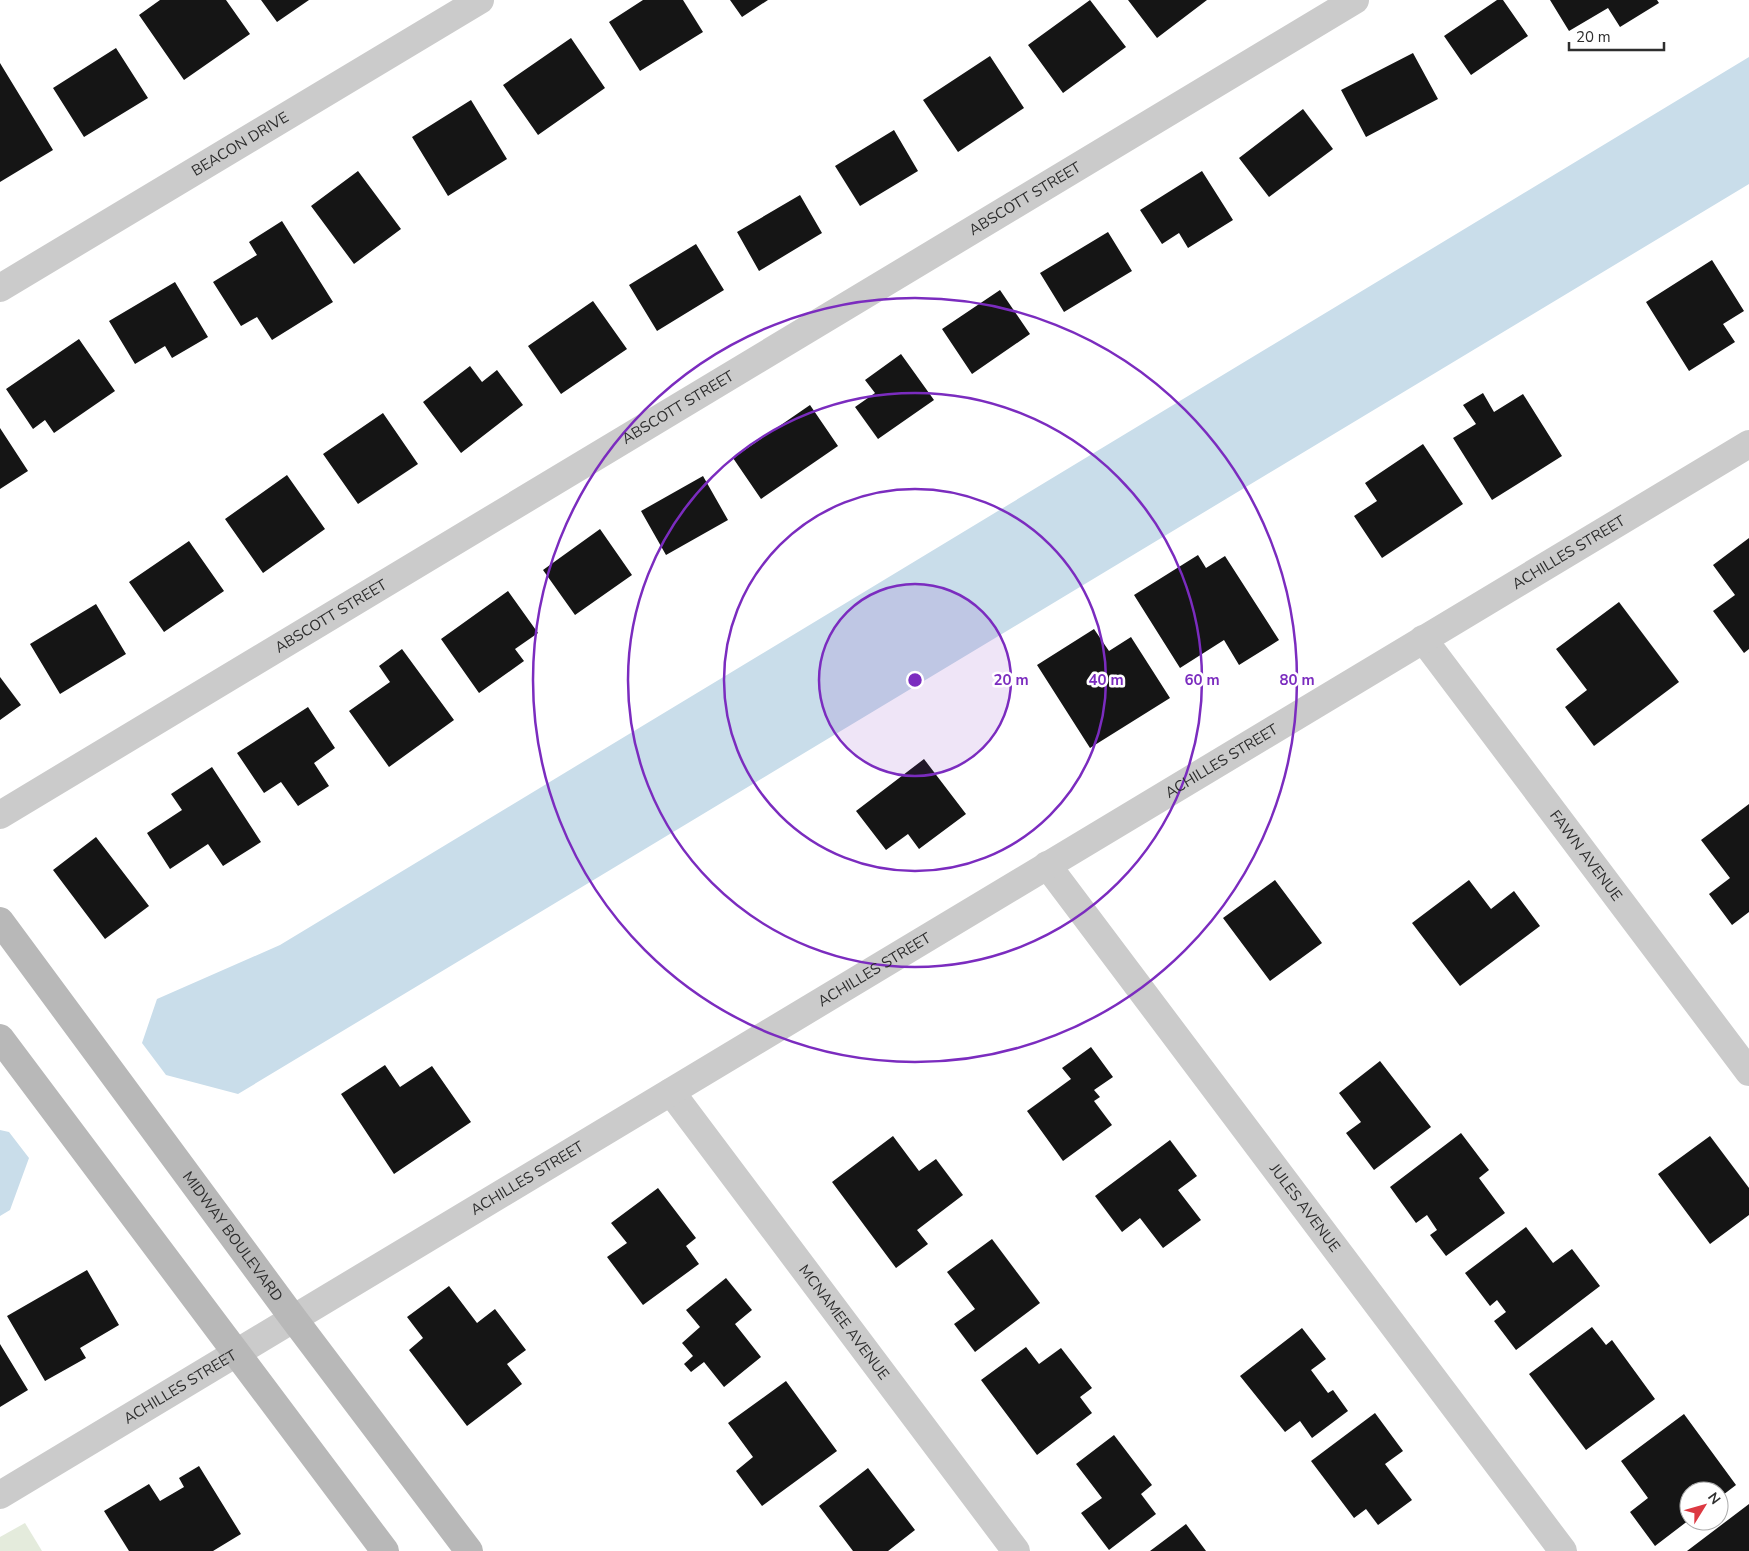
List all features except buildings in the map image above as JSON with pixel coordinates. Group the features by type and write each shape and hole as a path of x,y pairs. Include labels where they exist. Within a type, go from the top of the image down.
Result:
{"street":[{"name":"BEACON DRIVE","path":"0,288 480,0"},
{"name":"ABSCOTT STREET","path":"0,815 1356,0"},
{"name":"ACHILLES STREET","path":"0,1495 1749,444"},
{"name":"FAWN AVENUE","path":"1423,639 1749,1072"},
{"name":"JULES AVENUE","path":"1047,865 1563,1551"},
{"name":"MIDWAY BOULEVARD","path":"0,921 469,1551"},
{"path":"0,1038 385,1551"},
{"name":"MCNAMEE AVENUE","path":"671,1092 1016,1551"}],"green space":[{"path":"25,1523 42,1551 0,1551 0,1537"}],"water":[{"path":"1749,57 1749,184 238,1094 166,1075 142,1043 157,999 280,945"},
{"path":"0,1130 9,1132 29,1158 10,1210 0,1216"}]}
